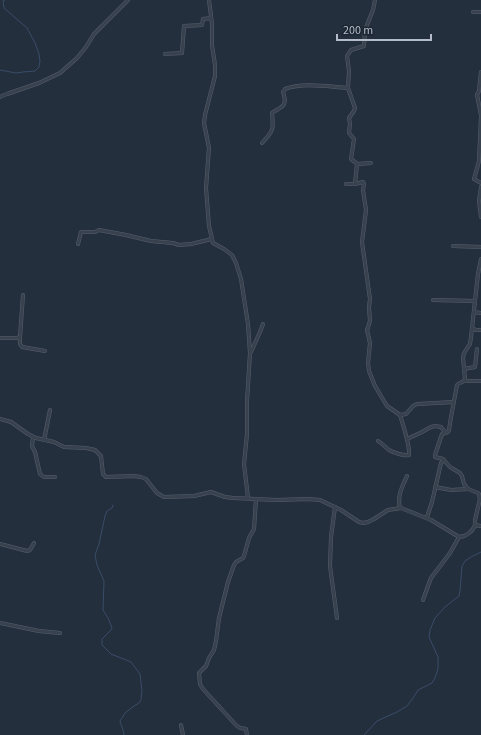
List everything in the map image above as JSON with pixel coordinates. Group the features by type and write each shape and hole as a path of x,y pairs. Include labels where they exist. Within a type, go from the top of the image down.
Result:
{"street":[{"path":"0,97 52,78 60,73 77,58 94,34 128,0"},
{"path":"209,0 215,76 204,123 209,148 206,188 209,226 212,239 214,244 224,248 232,256 238,268 247,317 250,353 247,401 247,434 244,464 248,498"},
{"path":"372,163 357,164 351,159 354,139 349,133 349,118 355,108 348,88 349,72 347,56 353,49 364,46 365,30 373,10 375,0"},
{"path":"473,12 481,12"},
{"path":"165,54 182,53 184,26 202,25 203,19 211,18"},
{"path":"481,72 477,95 481,116 480,161 474,179 481,182"},
{"path":"262,144 273,127 272,113 281,108 285,102 283,92 285,89 294,86 317,85 348,88"},
{"path":"355,184 357,164"},
{"path":"346,184 364,183 366,210 362,242 370,296 370,321 367,330 370,343 368,367 375,386 387,406 400,415 410,452 409,455 407,456 389,450 378,441"},
{"path":"481,187 479,202 481,217"},
{"path":"78,244 81,232 95,232 99,230 126,234 151,241 179,245 212,239"},
{"path":"452,246 481,247"},
{"path":"464,381 463,360 464,353 470,344 481,259"},
{"path":"23,295 20,344 22,347 45,351"},
{"path":"433,300 475,301"},
{"path":"474,312 481,313"},
{"path":"250,353 262,324"},
{"path":"472,328 481,330"},
{"path":"0,338 20,337"},
{"path":"464,368 475,367 477,349"},
{"path":"468,489 464,484 461,474 450,467 444,460 436,457 435,455 443,433 450,430 457,385 464,381 481,381"},
{"path":"400,415 406,414 417,404 454,402"},
{"path":"44,440 50,410"},
{"path":"0,419 12,422 33,437 54,442 64,447 95,450 102,458 104,476 142,477 146,479 157,493 164,497 194,496 211,492 224,497 256,499 316,499 335,507 363,523 374,519 388,510 400,508 427,517 460,537"},
{"path":"407,439 435,426 440,426 445,432"},
{"path":"33,437 32,446 35,452 40,474 44,477 55,477"},
{"path":"427,517 431,506 440,463 444,460"},
{"path":"400,508 399,495 407,476"},
{"path":"423,600 431,578 460,537 463,537 470,532 474,527 480,499 478,493 468,489 451,490 435,487"},
{"path":"247,735 246,729 240,728 234,724 203,688 200,684 199,675 215,648 219,618 234,565 243,558 249,538 254,529 256,499"},
{"path":"335,507 331,537 330,566 337,618"},
{"path":"475,524 481,526"},
{"path":"0,544 27,551 30,550 34,543"},
{"path":"0,623 40,631 60,633"},
{"path":"181,725 183,735"}],"waterway":[{"path":"0,70 16,73 35,71 39,67 40,61 35,43 27,28 4,8 3,1 5,0"},
{"path":"113,505 112,508 107,511 105,516 95,555 97,565 104,581 103,610 112,628 102,639 102,645 111,654 131,662 140,674 142,691 141,700 125,713 120,721 124,735"},
{"path":"364,735 377,721 407,706 418,690 432,683 438,669 438,657 429,637 430,630 435,618 445,607 459,596 462,566 465,561 481,552"}]}
